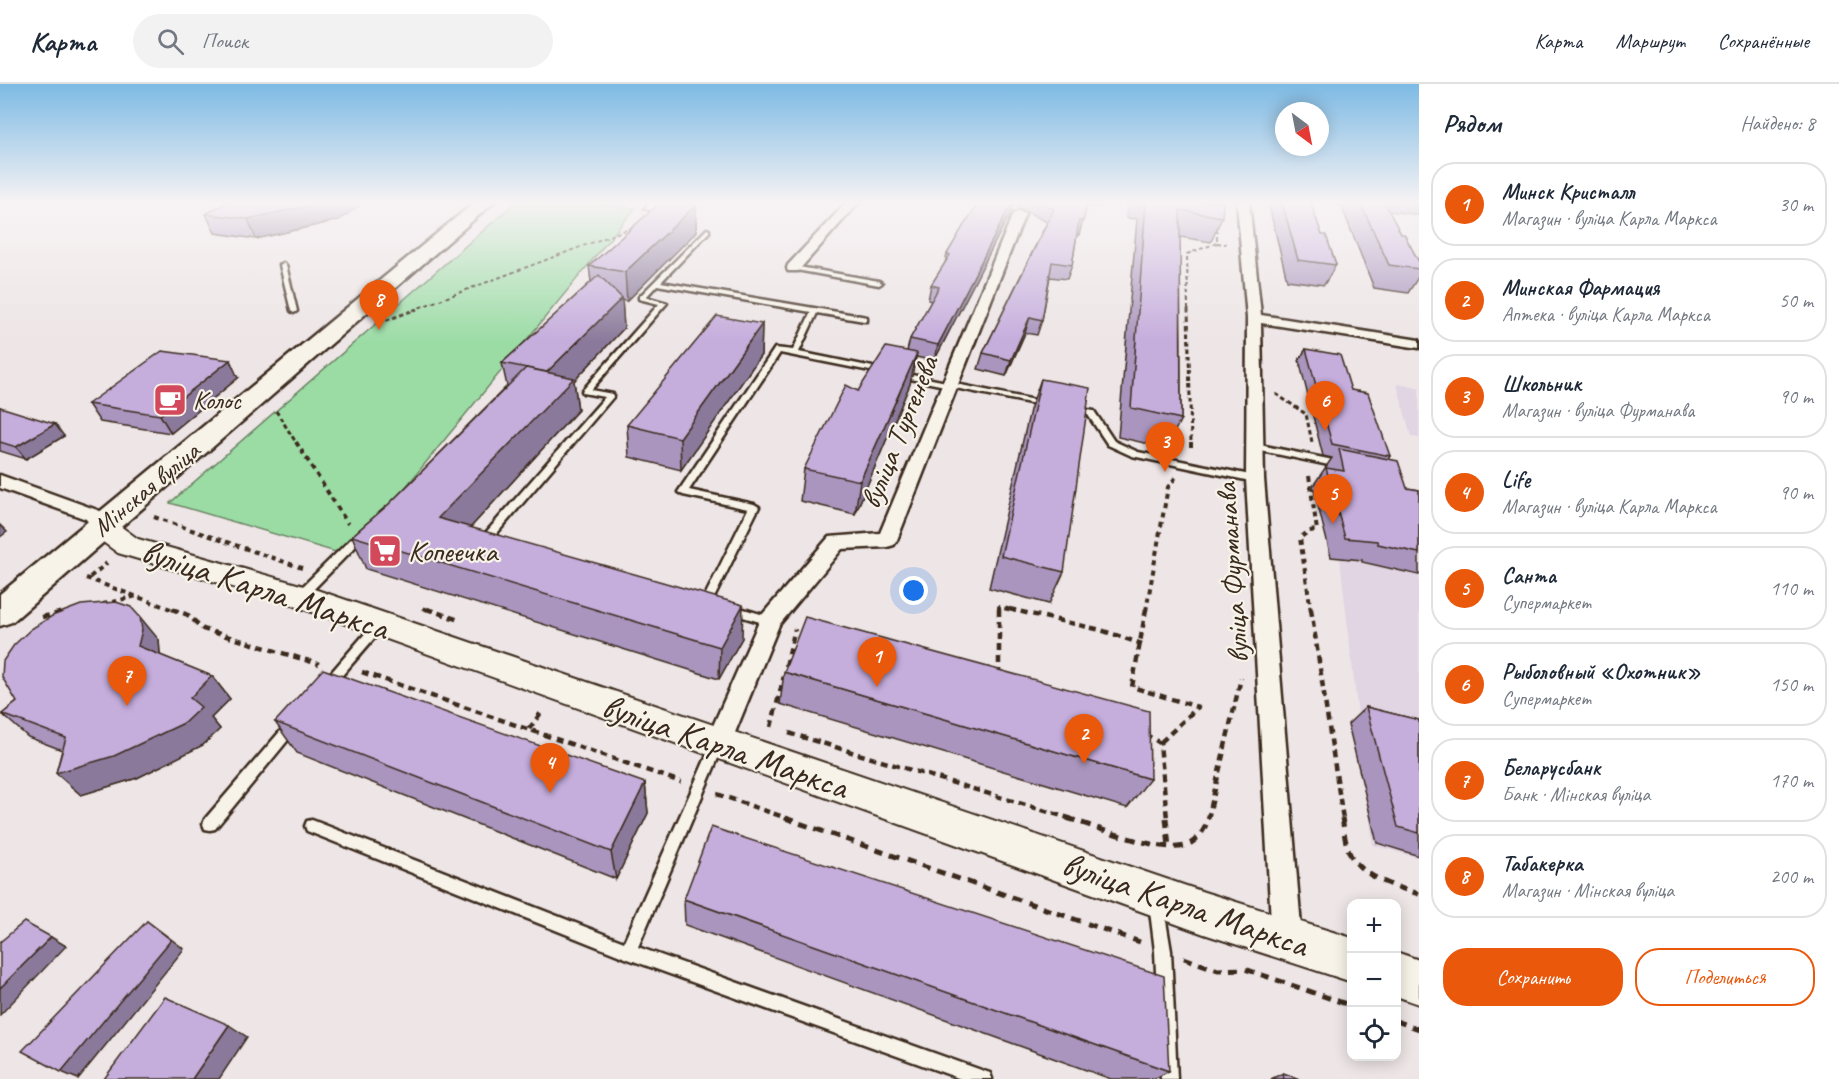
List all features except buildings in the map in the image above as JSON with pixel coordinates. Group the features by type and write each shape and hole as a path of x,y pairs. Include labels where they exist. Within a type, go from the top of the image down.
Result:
{"main road":[{"name":"Мінская вуліца","path":"0,613 431,248"},
{"name":"вуліца Карла Маркса","path":"102,527 128,546 311,586 379,625 724,729 1155,896 1347,958"},
{"path":"1401,977 1419,982"}],"street":[{"path":"794,268 812,248"},
{"name":"вуліца Тургенева","path":"724,729 770,621 836,542 887,540 1005,248"},
{"name":"вуліца Фурманава","path":"1247,248 1254,318 1255,479 1287,939"},
{"path":"1254,318 1419,344"},
{"path":"0,481 93,515 102,527"}],"lane":[{"path":"508,545 486,539 610,396 586,391 663,303 641,298 690,248"},
{"path":"284,265 294,311"},
{"path":"794,268 879,283"},
{"path":"657,283 864,319"},
{"path":"795,353 814,310"},
{"path":"707,602 754,507 683,492 778,350 1091,413 1111,443 1135,454 1255,479"},
{"path":"1255,447 1353,468"},
{"path":"311,586 357,539"},
{"path":"696,599 770,621"},
{"path":"318,696 379,625"},
{"path":"210,824 302,714"},
{"path":"628,951 724,729"},
{"path":"312,826 628,951 984,1079"},
{"path":"1155,896 1163,951 1169,1079"}],"path":[{"path":"373,325 575,248"},
{"path":"1160,743 1198,707 1132,687 1142,644 1153,565 1168,487 1178,474 1191,465 1187,254 1202,248"},
{"path":"1275,383 1276,393 1308,417 1313,450 1309,473 1317,530 1309,531 1300,538 1347,848 1353,860 1368,873 1392,885 1419,894"},
{"path":"271,403 357,539"},
{"path":"167,523 311,586"},
{"path":"76,577 89,578 188,615 203,629 341,669 369,674 1218,970 1245,969 1347,1004"},
{"path":"94,606 137,596"},
{"path":"411,604 467,623"},
{"path":"999,682 999,607 1101,630 1142,644"},
{"path":"39,617 72,610"},
{"path":"771,727 796,628"},
{"path":"724,729 771,727 1086,825 1178,848 1197,842 1207,824 1242,674"},
{"path":"1140,731 1160,743"},
{"path":"1160,743 1169,847"},
{"path":"1401,1023 1419,1029"}],"shaded area":[{"path":"1397,384 1419,388 1419,438 1411,436"},
{"path":"1332,489 1419,505 1419,858 1373,845"}],"green space":[{"path":"463,248 602,248 349,556 170,503"}],"place":[{"name":"Табакерка","path":"379,330"},
{"name":"Колос","path":"170,400"},
{"name":"Рыболовный «Охотник»","path":"1325,431"},
{"name":"Школьник","path":"1165,472"},
{"name":"Санта","path":"1333,524"},
{"name":"Копеечка","path":"385,551"},
{"name":"Минск Кристалл","path":"877,687"},
{"name":"Беларусбанк","path":"127,706"},
{"name":"Минская Фармация","path":"1084,764"},
{"name":"Life","path":"550,793"}]}
